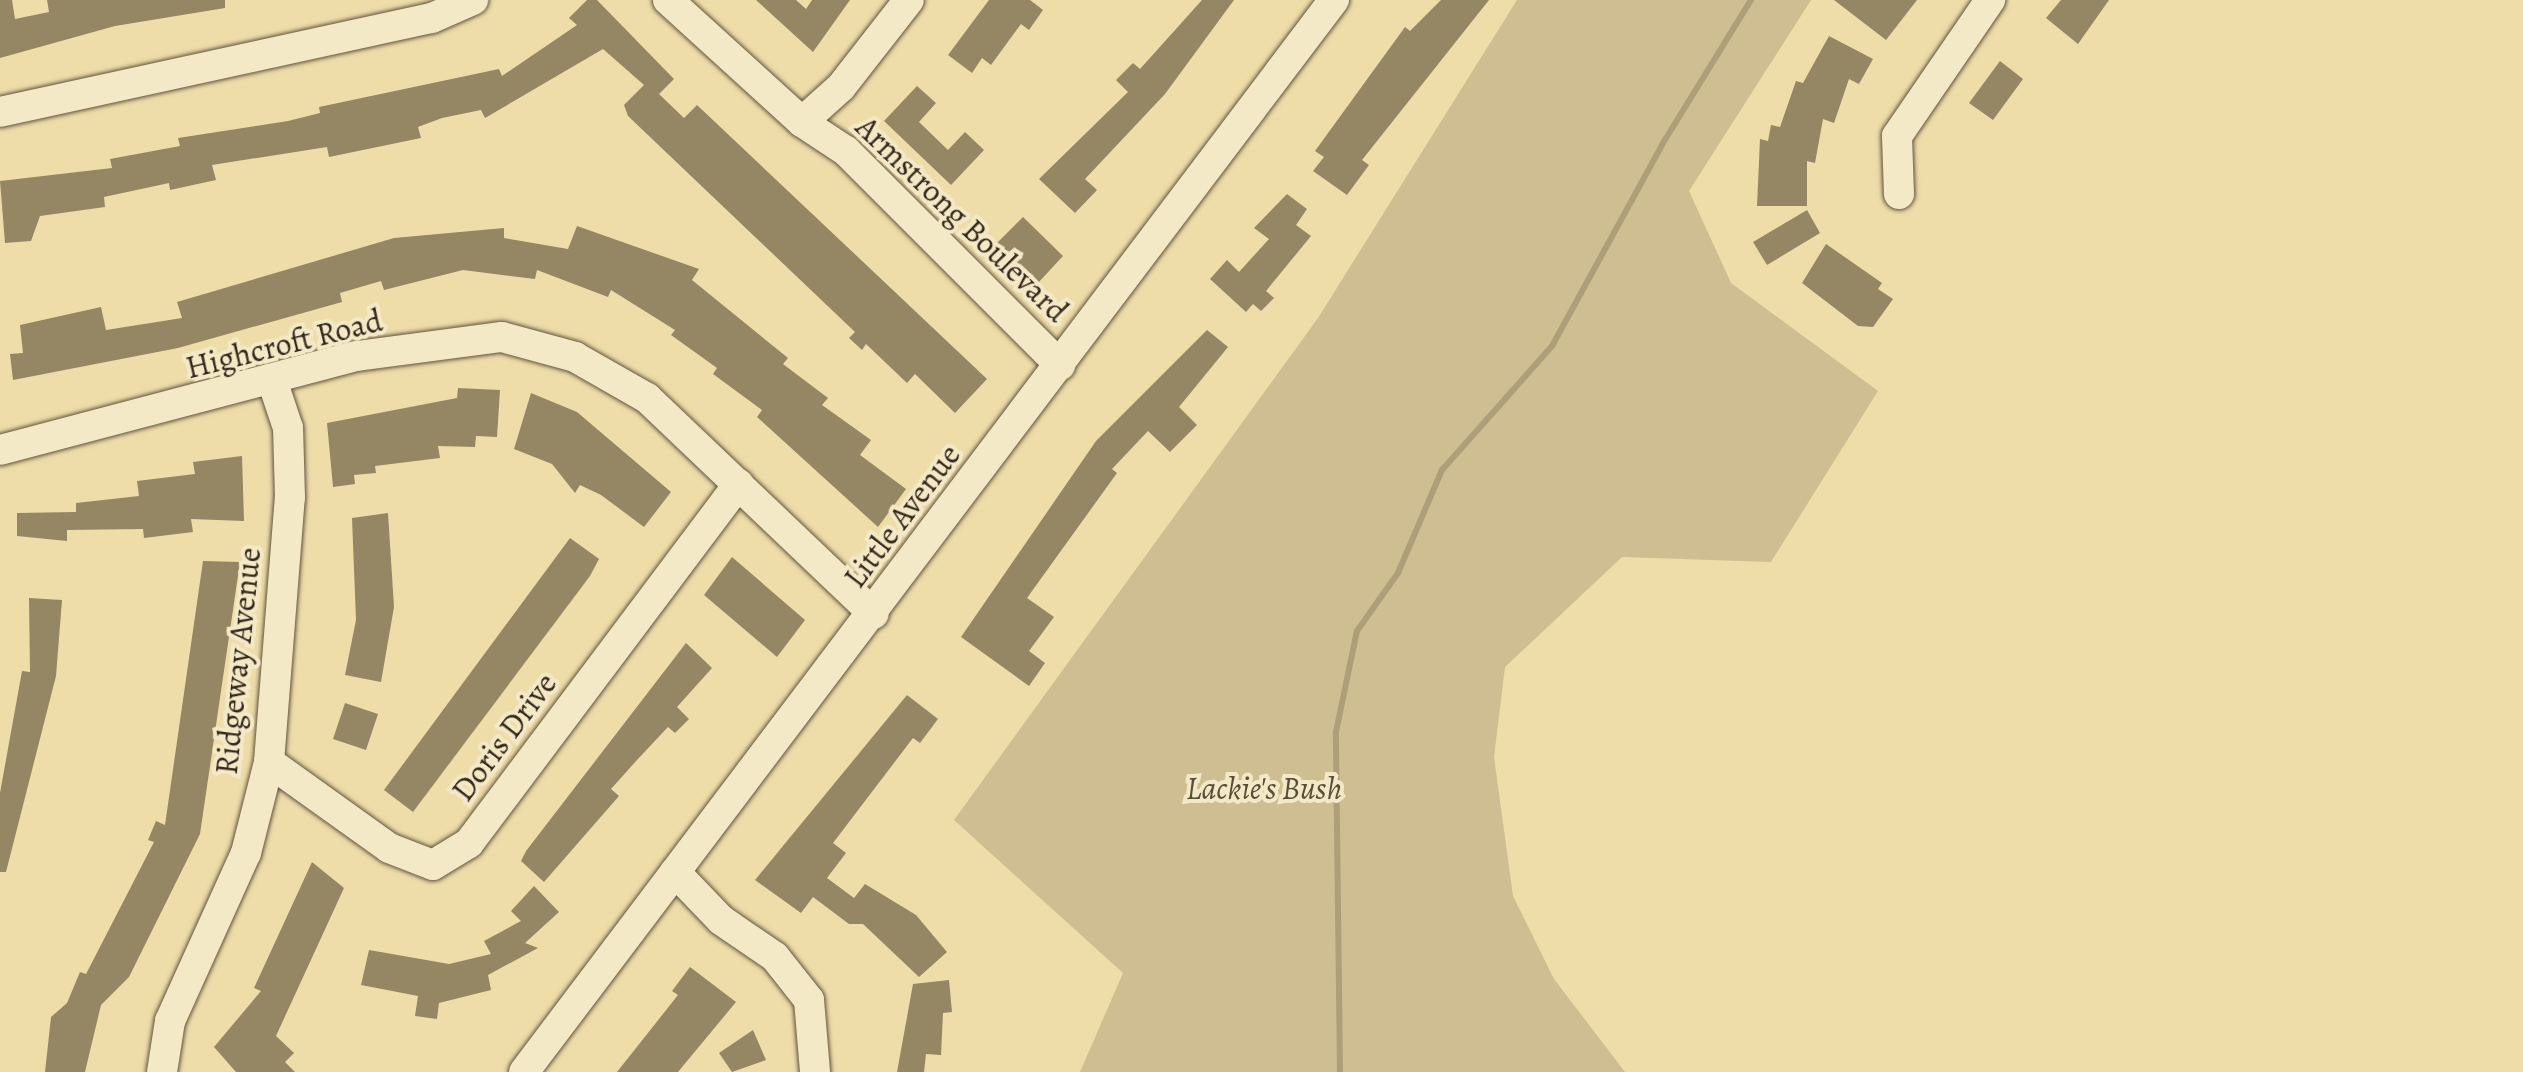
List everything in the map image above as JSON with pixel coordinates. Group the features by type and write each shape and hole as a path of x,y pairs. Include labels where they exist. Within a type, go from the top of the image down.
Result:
{"street":[{"path":"0,112 432,18 473,0"},
{"name":"Armstrong Boulevard","path":"668,0 802,122 846,151 1060,365"},
{"path":"802,122 841,87 909,0"},
{"name":"Little Avenue","path":"524,1072 874,614 1334,0"},
{"path":"1899,194 1897,136 1990,0"},
{"name":"Highcroft Road","path":"0,450 273,383 357,356 502,337 575,357 647,398 874,614"},
{"name":"Ridgeway Avenue","path":"162,1072 170,1021 246,853 269,762 290,498 288,428 273,383"},
{"name":"Doris Drive","path":"269,762 389,848 433,865 445,858 469,843 739,484"},
{"path":"675,872 721,920 775,957 809,1000 815,1072"}],"green space":[{"name":"Lackie's Bush","path":"1517,0 1811,0 1689,191 1731,283 1878,391 1771,562 1622,557 1505,667 1494,757 1513,896 1554,979 1625,1072 1080,1072 1123,973 954,820 1318,318"}],"building":[{"path":"0,0 12,0 15,19 49,12 47,0 225,0 225,8 115,26 0,58"},
{"path":"587,0 597,0 674,79 659,94 684,118 697,105 987,379 955,413 915,374 907,383 866,344 862,350 849,338 855,332 628,116 624,105 644,85 603,49 485,118 481,110 442,118 418,127 421,138 329,157 327,147 212,165 216,180 170,190 169,183 104,197 105,207 40,216 31,241 5,243 0,181 112,168 110,159 180,146 178,138 288,121 320,113 319,107 499,69 502,76 577,25 569,18"},
{"path":"756,0 796,0 806,9 812,0 850,0 813,52"},
{"path":"989,0 1030,0 1043,10 1029,30 1021,24 991,65 982,58 972,73 948,55"},
{"path":"1202,0 1234,0 1165,94 1085,179 1097,190 1075,213 1039,179 1128,92 1116,80 1133,63 1140,69"},
{"path":"1441,0 1489,0 1362,160 1369,165 1347,195 1313,171 1324,157 1315,151 1405,27 1410,31"},
{"path":"1834,0 1917,0 1886,40"},
{"path":"2061,0 2109,0 2078,44 2046,18"},
{"path":"1829,36 1873,59 1859,84 1849,79 1834,123 1823,119 1815,163 1807,161 1807,206 1757,206 1760,139 1768,141 1771,125 1780,127 1796,81 1803,83"},
{"path":"2000,61 2023,79 1993,120 1969,103"},
{"path":"917,86 936,103 919,122 948,150 965,132 984,150 951,185 884,121"},
{"path":"1287,194 1307,209 1296,225 1311,236 1266,291 1274,298 1261,311 1253,304 1246,312 1210,279 1227,260 1239,272 1269,239 1254,228"},
{"path":"1807,210 1820,233 1767,265 1753,242"},
{"path":"1023,217 1063,256 1038,283 997,243"},
{"path":"577,226 699,269 692,280 788,358 783,364 828,398 822,405 871,440 860,455 906,489 878,527 757,417 762,410 713,374 717,368 671,335 675,330 611,290 608,297 537,270 535,279 463,270 384,290 381,281 340,293 342,302 178,348 13,380 10,354 23,353 20,325 101,307 106,330 182,318 177,302 394,238 504,228 504,238 568,249"},
{"path":"1826,244 1882,283 1878,289 1893,299 1873,327 1858,326 1802,283"},
{"path":"1207,330 1228,347 1179,407 1197,425 1170,452 1148,431 1112,469 1117,473 1027,598 1054,617 1029,651 1045,663 1029,686 961,637 1096,441"},
{"path":"458,388 500,390 497,437 476,436 475,447 438,446 440,458 375,466 376,473 354,475 355,484 333,487 327,423 457,398"},
{"path":"531,393 577,412 671,492 644,527 601,495 580,485 575,493 552,464 514,449"},
{"path":"242,456 244,521 191,519 193,532 144,538 143,529 67,530 67,541 17,536 17,513 76,512 76,503 139,496 137,481 195,474 193,462"},
{"path":"388,513 394,607 381,682 345,675 356,620 352,518"},
{"path":"570,538 599,559 590,576 413,812 384,790"},
{"path":"732,557 805,620 777,657 704,595"},
{"path":"203,561 240,562 200,834 129,977 101,1005 85,1072 45,1072 51,1017 67,1003 80,972 86,974 154,842 148,840 156,821 165,825"},
{"path":"29,598 62,600 56,676 6,872 0,872 0,793 22,671 30,672"},
{"path":"686,643 712,668 677,707 689,719 675,733 668,727 611,789 619,796 544,882 521,861 526,851"},
{"path":"907,695 938,719 920,743 913,738 833,843 846,853 827,878 854,898 865,884 916,915 947,952 919,977 863,924 849,924 813,897 801,913 755,880"},
{"path":"345,703 378,714 366,750 333,739"},
{"path":"312,862 344,888 276,1036 294,1053 285,1062 295,1072 236,1072 214,1047 261,991 254,988"},
{"path":"534,886 559,912 525,943 538,948 488,975 491,990 439,1003 437,1019 415,1016 418,996 361,985 369,950 449,964 491,954 484,941 521,921 511,911"},
{"path":"690,967 736,1002 678,1072 617,1072 678,995 672,991"},
{"path":"949,980 952,1012 943,1013 941,1055 926,1054 924,1072 897,1072 913,984"},
{"path":"753,1030 766,1060 732,1072 719,1053"}],"waterway":[{"path":"1340,1072 1336,732 1357,631 1398,573 1442,470 1552,346 1663,143 1751,0"}]}
